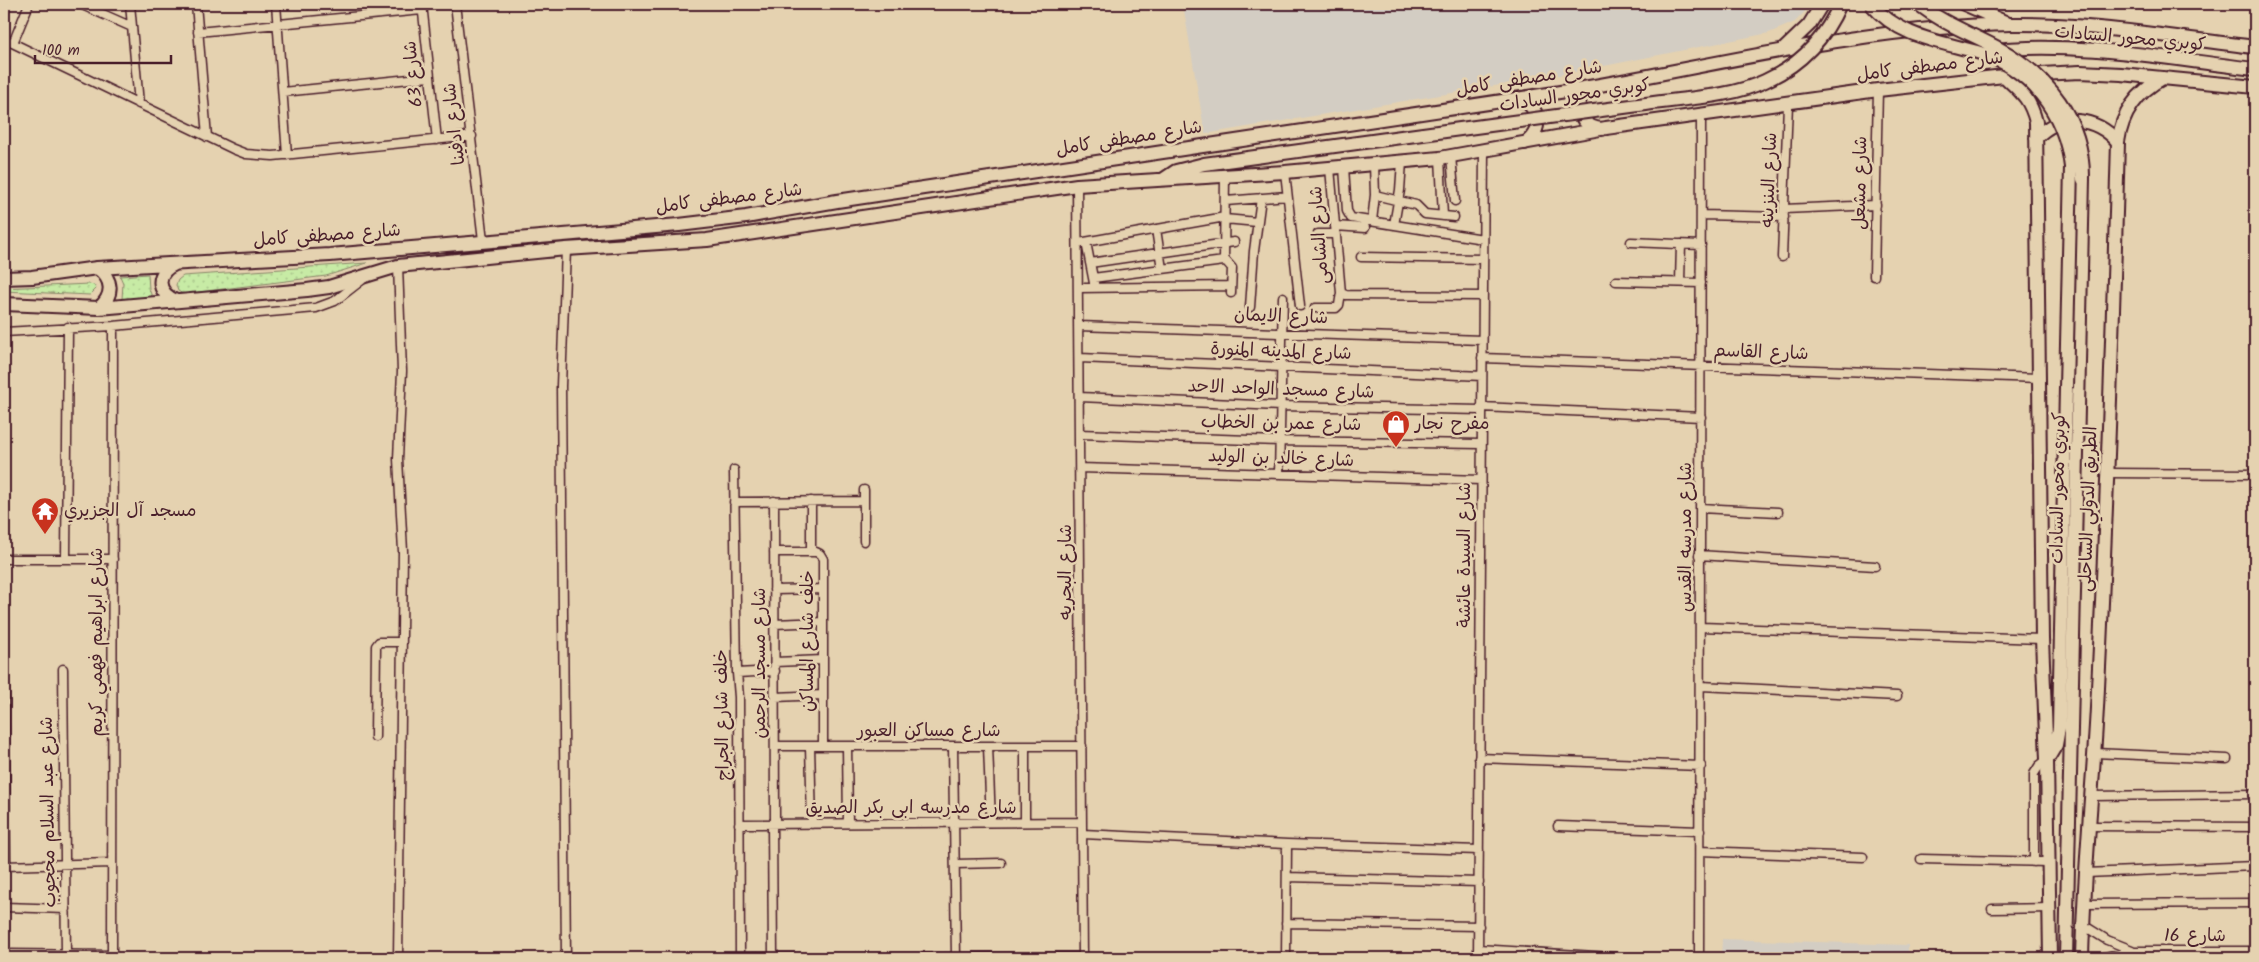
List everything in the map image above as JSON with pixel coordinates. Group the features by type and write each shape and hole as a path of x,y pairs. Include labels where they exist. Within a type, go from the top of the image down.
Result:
{"main road":[{"path":"1781,51 1809,25 1822,4"},
{"name":"كوبري محور السادات","path":"1162,180 1176,171 1204,164 1688,98 1752,87 1777,75 1809,52 1825,32 1840,4"},
{"name":"كوبري محور السادات","path":"1871,4 1884,18 1914,35 1979,52 2004,63 2035,87 2056,116 2068,145 2072,178 2073,388 2066,958"},
{"name":"كوبري محور السادات","path":"1918,4 1953,28 1996,47 2025,64 2052,90 2071,122 2080,146 2083,169 2059,728 2056,745 2047,760"},
{"path":"1964,4 2012,24"},
{"name":"شارع مصطفى كامل","path":"4,278 32,277 97,268 330,255 746,217 837,201 1588,88 1781,51 1920,31 2012,24 2114,30 2255,47"},
{"name":"كوبري محور السادات","path":"1979,52 2026,48 2089,50 2255,69"},
{"name":"شارع مصطفى كامل","path":"4,304 99,308 307,290 329,287 398,266 566,249 707,240 1077,185 1285,172 1446,157 1606,128 1701,117 1878,90 2004,76 2080,72 2255,87"},
{"path":"2004,76 2025,95 2032,106 2036,122 2042,639 2047,760 2050,958"},
{"name":"الطريق الدولي الساحلى","path":"2082,958 2083,904 2095,754 2109,473 2118,142 2123,120 2135,99 2152,84 2163,78"},
{"path":"1588,88 1579,100 1580,116 1591,127 1606,128"},
{"path":"1514,99 1528,103 1537,114 1538,127 1535,134 1525,143"},
{"path":"2036,138 2053,125 2077,120 2100,126 2118,142"},
{"path":"175,264 167,267 162,274 160,282 162,291 176,301"},
{"path":"97,268 104,273 110,287 109,295 99,308"}],"street":[{"path":"13,43 29,4"},
{"path":"80,4 132,27"},
{"path":"130,4 139,104"},
{"path":"196,4 207,137"},
{"path":"276,4 287,155"},
{"name":"شارع ادفينا","path":"455,4 484,240"},
{"path":"198,32 422,7"},
{"name":"شارع 63","path":"422,7 437,140"},
{"path":"4,39 246,154 287,155 472,136"},
{"path":"282,92 429,77"},
{"name":"شارع مشعل","path":"1874,276 1878,90"},
{"name":"شارع البنزينه","path":"1782,257 1788,104"},
{"name":"شارع مدرسه القدس","path":"1699,958 1701,117"},
{"name":"شارع السيدة عائشة","path":"1478,958 1484,151"},
{"path":"1446,157 1455,200"},
{"path":"1444,216 1446,157"},
{"path":"1394,225 1402,162"},
{"path":"1372,222 1375,195 1374,164"},
{"path":"1344,167 1348,214 1354,219 1483,239"},
{"name":"شارع الشامى","path":"1330,168 1343,294"},
{"path":"1285,172 1300,306"},
{"path":"1079,288 1231,289 1232,268 1225,260 1226,201 1224,176"},
{"name":"شارع البحريه","path":"1077,185 1082,242 1079,326 1083,958"},
{"path":"1375,195 1416,204 1424,213 1454,217"},
{"path":"1226,201 1287,196"},
{"path":"1250,307 1261,198"},
{"path":"1702,216 1784,213 1876,205"},
{"path":"1431,231 1433,215"},
{"path":"1095,288 1090,263 1082,242 1225,218 1258,222"},
{"path":"1318,234 1335,230 1365,228"},
{"path":"1156,229 1162,269"},
{"path":"1090,263 1234,242"},
{"path":"1631,242 1702,245"},
{"path":"1680,282 1681,244"},
{"path":"566,249 561,386 566,958"},
{"path":"1361,257 1482,259"},
{"path":"1093,278 1225,260"},
{"path":"398,266 402,331 398,459 403,551 398,958"},
{"path":"4,332 113,326 316,308 335,301 368,275"},
{"path":"1616,281 1701,283"},
{"path":"1315,308 1338,308 1343,294 1482,296"},
{"path":"1279,474 1283,297"},
{"name":"شارع ابراهيم فهمي كريم","path":"112,956 113,326"},
{"name":"شارع الايمان","path":"1079,326 1482,340"},
{"path":"66,559 68,328"},
{"name":"شارع المدينه المنورة","path":"1080,358 1482,376"},
{"name":"شارع القاسم","path":"1482,358 2039,378"},
{"name":"شارع مسجد الواحد الاحد","path":"1080,397 1280,406 1481,408 1701,417"},
{"name":"شارع عمر بن الخطاب","path":"1080,434 1280,441 1481,444"},
{"name":"شارع خالد بن الوليد","path":"1080,468 1481,480"},
{"name":"خلف شارع الجراج","path":"734,470 739,698 740,958"},
{"path":"2109,473 2255,474"},
{"path":"864,490 864,541"},
{"path":"811,501 811,552"},
{"path":"734,502 864,501"},
{"name":"شارع مسجد الرحمن","path":"774,502 774,958"},
{"path":"1700,508 1778,512"},
{"name":"خلف شارع المساكن","path":"774,552 811,552 822,556 823,746"},
{"path":"1699,555 1876,566"},
{"path":"4,559 112,559"},
{"path":"774,590 823,590"},
{"path":"774,624 823,622"},
{"path":"1701,627 2042,639"},
{"path":"375,737 376,646 379,642 401,642"},
{"path":"737,673 823,660"},
{"name":"شارع عبد السلام محجوب","path":"63,669 66,954"},
{"path":"4,672 5,866 112,863"},
{"path":"1701,686 1897,696"},
{"path":"775,697 823,695"},
{"name":"شارع مساكن العبور","path":"775,746 1082,746"},
{"path":"810,746 812,824"},
{"path":"847,746 848,823"},
{"path":"953,746 956,957"},
{"path":"988,746 991,822"},
{"path":"1025,746 1025,822"},
{"path":"2095,754 2227,759"},
{"path":"1479,758 1700,766"},
{"path":"2034,862 2034,774 2039,766 2047,760"},
{"path":"2092,796 2255,794"},
{"name":"شارع مدرسه ابى بكر الصديق","path":"739,824 1082,822"},
{"path":"1558,826 1700,830"},
{"path":"2090,826 2255,827"},
{"path":"1082,834 1287,844 1479,850"},
{"path":"1286,958 1287,844"},
{"path":"1700,851 1863,857"},
{"path":"1922,859 2048,862"},
{"path":"954,864 1001,862"},
{"path":"2086,874 2255,866"},
{"path":"1287,877 1478,882"},
{"path":"2083,904 2255,903"},
{"path":"4,907 66,909"},
{"path":"1992,909 2049,908"},
{"path":"1286,923 1478,926"},
{"name":"شارع 16","path":"2083,925 2108,940 2134,951"},
{"path":"1478,950 1629,958"},
{"name":"شارع 16","path":"2100,958 2134,951 2255,951"},
{"path":"4,954 112,956"},
{"path":"740,958 1083,958"}],"shaded area":[{"path":"1183,4 1812,4 1795,22 1769,33 1554,76 1205,134"},
{"path":"1722,939 1908,945 1908,958 1721,958"}],"green space":[{"path":"367,263 326,276 183,294 178,291 176,285 183,276"},
{"path":"148,274 149,289 152,297 122,299 123,283 120,276"},
{"path":"94,285 96,289 90,295 4,291 4,288"}],"place":[{"name":"مفرح نجار","path":"1396,448"},
{"name":"مسجد آل الجزيري","path":"45,535"}]}
